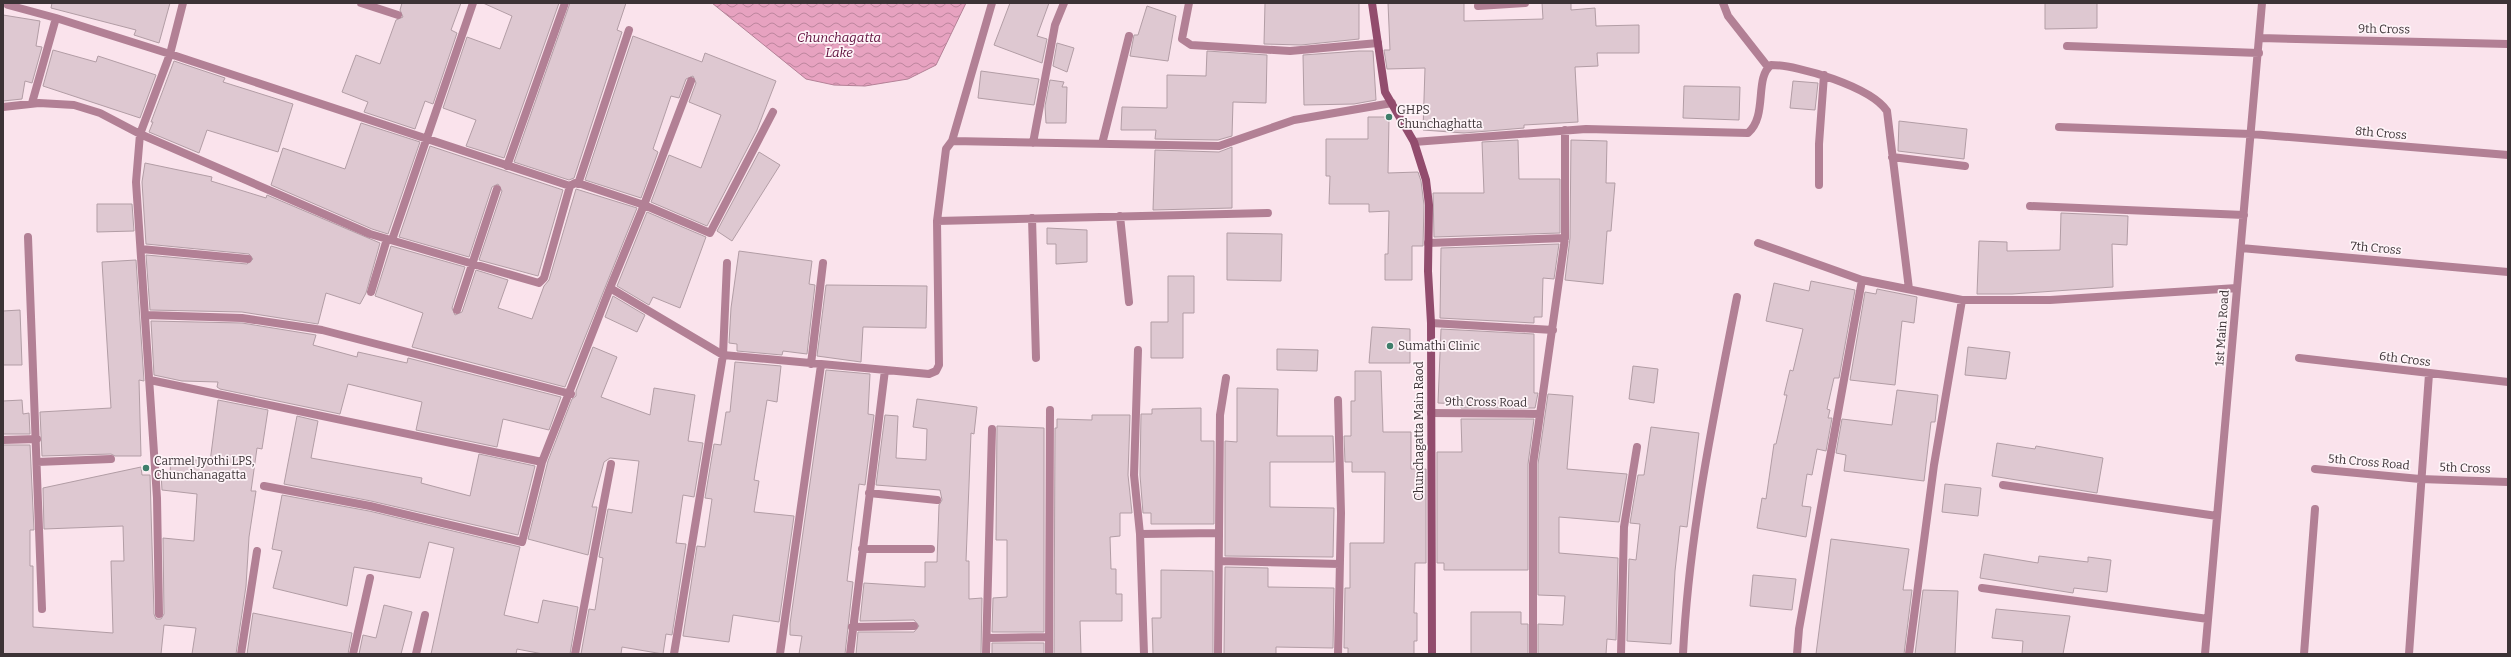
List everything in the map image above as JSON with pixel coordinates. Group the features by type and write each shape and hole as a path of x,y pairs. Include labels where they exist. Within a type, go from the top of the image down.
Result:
{"street":[{"path":"159,614 157,498 136,182 140,134 170,54 183,3"},
{"path":"361,3 398,15"},
{"path":"371,292 389,239 428,140 473,3"},
{"path":"507,166 565,3"},
{"path":"610,288 723,355 929,374 936,371 939,365 937,221 946,149 952,141 992,3"},
{"path":"1033,143 1055,25 1064,3"},
{"path":"1189,3 1182,40 1191,45 1290,51 1378,43"},
{"name":"Chunchagatta Main Raod","path":"1372,3 1385,92 1414,142 1426,180 1429,205 1428,243 1431,323 1432,654"},
{"path":"1478,6 1525,3"},
{"path":"1723,3 1728,16 1768,67"},
{"name":"1st Main Road","path":"2205,654 2259,53 2262,3"},
{"path":"8,5 56,18 170,54 507,166 644,205 710,233 773,112"},
{"path":"32,103 56,18"},
{"path":"3,107 32,103 74,105 100,113 140,134 370,234 538,283 542,282 574,185 629,30"},
{"path":"1102,144 1129,36"},
{"name":"9th Cross","path":"2260,38 2508,44"},
{"path":"2068,46 2259,53"},
{"path":"1414,142 1565,130 1748,133 1754,128 1758,119 1768,67 1771,64 1824,75 1882,103 1887,111 1909,289"},
{"path":"1819,185 1819,144 1824,75"},
{"path":"264,486 370,506 522,542 542,462 571,394 610,288 644,205 691,81"},
{"path":"952,141 1219,146 1294,120 1392,103"},
{"name":"8th Cross","path":"2060,127 2251,134 2508,155"},
{"path":"1533,654 1533,464 1565,238 1565,130"},
{"path":"1892,157 1965,166"},
{"path":"457,310 497,189"},
{"path":"2030,206 2244,215"},
{"path":"937,221 1268,213"},
{"path":"1120,216 1129,302"},
{"path":"1032,218 1036,358"},
{"path":"28,237 37,439 42,610"},
{"path":"1428,243 1565,238"},
{"path":"1758,243 1862,280 1962,300 2050,300 2237,288"},
{"name":"7th Cross","path":"2241,248 2508,272"},
{"path":"141,249 248,259"},
{"path":"674,654 723,355 727,263"},
{"path":"811,364 823,263"},
{"path":"1797,654 1799,629 1862,280"},
{"path":"1683,654 1695,521 1706,448 1737,297"},
{"path":"1910,654 1934,465 1962,300"},
{"path":"146,315 242,318 322,330 571,394"},
{"path":"1431,323 1552,330"},
{"path":"1138,350 1134,475 1140,534 1144,654"},
{"name":"6th Cross","path":"2299,358 2508,382"},
{"path":"780,654 821,365"},
{"path":"850,654 852,627 885,370"},
{"path":"2409,654 2420,479 2429,374"},
{"path":"1218,654 1220,415 1226,378"},
{"path":"150,380 542,462"},
{"path":"1338,400 1340,564 1338,654"},
{"path":"1049,654 1050,410"},
{"name":"9th Cross Road","path":"1431,413 1540,414"},
{"path":"986,654 992,429"},
{"path":"3,440 37,439"},
{"path":"1621,654 1624,527 1637,447"},
{"path":"37,462 111,459"},
{"path":"575,654 611,464"},
{"name":"5th Cross Road","path":"2315,470 2420,479"},
{"name":"5th Cross","path":"2420,479 2508,482"},
{"path":"2004,485 2217,516"},
{"path":"869,493 937,500"},
{"path":"2304,654 2315,510"},
{"path":"1140,534 1219,533"},
{"path":"862,549 931,549"},
{"path":"241,654 258,551"},
{"path":"1219,560 1340,564"},
{"path":"353,654 370,578"},
{"path":"1982,588 2208,619"},
{"path":"416,654 425,615"},
{"path":"852,627 914,626"},
{"path":"987,638 1048,637"}],"water":[{"name":"Chunchagatta Lake","path":"712,3 966,3 936,65 908,79 865,86 834,85 806,79"}],"building":[{"path":"52,3 170,3 159,43 134,35 136,30 51,8"},
{"path":"402,3 461,3 451,30 457,33 433,104 425,101 415,129 364,112 368,102 342,92 356,55 380,64 396,20 403,17 400,10"},
{"path":"483,3 559,3 504,158 466,146 476,120 443,108 467,37 500,49 512,16"},
{"path":"570,3 626,3 617,30 622,32 574,178 569,180 514,162"},
{"path":"1010,3 1049,3 1037,36 1047,39 1042,63 994,45"},
{"path":"1265,3 1359,3 1359,39 1301,45 1264,44"},
{"path":"1388,3 1464,3 1464,21 1543,19 1542,3 1571,3 1571,10 1595,8 1596,26 1639,25 1639,53 1597,53 1598,66 1575,67 1578,122 1524,125 1524,128 1464,133 1423,130 1425,68 1387,69 1384,50 1390,50"},
{"path":"2045,3 2097,3 2097,28 2045,29"},
{"path":"1147,6 1176,16 1168,61 1130,56 1134,35 1138,35"},
{"path":"3,15 40,21 36,46 42,47 32,83 25,81 22,99 3,101"},
{"path":"633,36 702,62 705,53 776,81 757,130 707,226 651,202 669,155 701,168 721,115 689,102 696,83 693,76 686,79 679,98 671,96 653,149 658,152 641,198 585,180"},
{"path":"1057,43 1074,48 1067,72 1053,66"},
{"path":"53,50 96,62 98,56 156,75 140,118 43,86"},
{"path":"1207,51 1267,55 1266,103 1233,102 1232,136 1218,140 1155,139 1156,130 1121,130 1122,107 1167,108 1167,75 1206,76"},
{"path":"1373,51 1376,100 1354,104 1304,105 1303,55"},
{"path":"174,61 225,78 223,82 293,104 278,152 207,130 199,153 149,132 153,122 151,122"},
{"path":"981,71 1039,79 1034,105 978,98"},
{"path":"1050,80 1064,82 1062,87 1067,87 1066,123 1046,123 1045,106"},
{"path":"1793,81 1818,83 1815,110 1790,108"},
{"path":"1684,86 1740,87 1739,120 1683,118"},
{"path":"1368,117 1389,117 1388,173 1418,172 1421,181 1424,205 1423,246 1412,246 1412,280 1385,280 1385,254 1388,254 1389,211 1369,212 1369,204 1329,204 1330,176 1326,176 1326,139 1368,139"},
{"path":"1899,121 1967,129 1964,159 1898,151"},
{"path":"361,123 420,142 388,234 372,229 271,185 283,148 345,169"},
{"path":"1518,140 1519,179 1560,179 1560,233 1434,237 1433,193 1484,193 1482,142"},
{"path":"1571,140 1607,141 1606,183 1615,183 1611,231 1607,231 1603,284 1565,280 1570,238"},
{"path":"430,146 563,190 538,276 479,260 502,191 498,184 492,187 469,257 399,237"},
{"path":"1232,147 1232,208 1153,210 1155,150 1219,152"},
{"path":"759,152 780,165 732,241 717,231"},
{"path":"145,163 212,177 211,181 266,198 267,195 380,243 366,293 360,304 326,293 318,324 242,312 150,310 146,255 247,264 253,259 249,254 146,244 142,182"},
{"path":"576,189 637,208 565,387 412,347 423,313 375,296 391,246 465,267 452,308 455,315 462,312 476,270 508,280 498,308 532,319 544,286 549,280"},
{"path":"97,204 132,204 134,231 97,232"},
{"path":"647,212 706,237 680,308 653,297 649,305 617,286"},
{"path":"2061,213 2128,216 2127,245 2112,244 2113,287 2012,294 1977,294 1979,241 2007,242 2007,251 2060,250"},
{"path":"1047,228 1087,230 1087,262 1056,264 1056,244 1047,244"},
{"path":"1227,233 1282,234 1281,281 1227,280"},
{"path":"1559,244 1554,279 1543,278 1542,317 1534,317 1534,323 1440,318 1441,248"},
{"path":"739,251 812,261 809,284 815,285 807,354 783,351 782,355 737,351 737,344 729,343 731,308"},
{"path":"136,260 144,381 139,380 141,456 115,456 111,454 42,456 40,412 111,408 102,262"},
{"path":"1168,276 1194,276 1194,313 1183,313 1183,358 1151,358 1151,322 1168,322"},
{"path":"1811,281 1855,290 1839,378 1834,378 1827,409 1830,410 1828,418 1832,418 1826,451 1817,449 1812,475 1807,474 1802,506 1811,507 1806,537 1757,528 1762,498 1766,499 1774,444 1776,444 1787,395 1784,395 1790,370 1793,371 1803,329 1766,321 1774,283 1809,291"},
{"path":"826,285 927,286 926,328 863,327 861,362 817,356"},
{"path":"1877,289 1917,297 1914,323 1902,321 1895,385 1850,380 1865,292 1876,294"},
{"path":"613,296 645,315 637,332 605,317"},
{"path":"20,310 22,365 3,365 3,311"},
{"path":"151,321 242,323 316,335 313,345 357,357 358,352 407,363 408,358 561,397 549,430 503,419 497,447 416,430 422,402 348,384 340,414 220,389 217,387 218,382 182,381 154,375"},
{"name":"Sumathi Clinic","path":"1372,327 1410,329 1410,363 1369,363"},
{"path":"1441,329 1534,334 1534,393 1538,393 1535,408 1461,408 1461,404 1438,403"},
{"path":"593,347 617,357 601,397 650,415 654,388 695,395 688,441 703,443 694,497 683,495 676,543 686,544 672,635 666,634 663,654 622,647 621,654 581,654 589,609 595,610 603,558 599,557 608,509 632,513 639,461 610,458 604,462 592,507 597,507 588,555 528,539 548,461 572,399 576,396 576,391"},
{"path":"1968,347 2010,352 2006,379 1965,375"},
{"path":"1277,349 1318,350 1317,371 1277,370"},
{"path":"735,362 781,366 777,402 767,400 754,480 759,481 754,512 794,516 779,622 733,615 729,642 683,636 697,546 705,547 712,499 705,498 714,444 721,445 726,412 730,412"},
{"path":"1633,366 1658,369 1654,403 1629,399"},
{"path":"826,370 870,374 868,414 874,415 865,485 859,484 847,581 853,582 845,654 799,654 802,636 790,635 790,624"},
{"path":"1355,371 1381,371 1383,432 1411,432 1411,469 1426,469 1426,563 1415,563 1414,613 1417,613 1417,641 1414,641 1414,654 1348,654 1348,648 1344,648 1345,588 1350,588 1350,543 1384,543 1385,472 1352,472 1352,462 1345,462 1344,436 1351,436 1351,401 1355,401"},
{"path":"1237,388 1278,389 1277,436 1333,436 1334,462 1270,462 1270,507 1334,508 1333,557 1225,556 1225,441 1237,442"},
{"path":"1897,390 1938,395 1935,422 1931,422 1924,481 1844,471 1846,455 1836,453 1842,419 1892,425"},
{"path":"1548,394 1573,396 1567,469 1627,474 1619,522 1559,517 1559,553 1618,558 1616,640 1607,639 1606,654 1538,654 1538,624 1563,625 1565,596 1538,595 1538,464"},
{"path":"917,399 977,407 974,434 971,433 966,561 969,561 969,599 982,598 981,654 856,654 858,632 914,632 919,626 914,620 860,621 864,583 925,587 925,562 937,562 939,505 942,500 940,490 876,485 885,415 898,416 896,458 926,460 927,429 913,427"},
{"path":"22,400 23,414 29,413 30,434 3,434 3,401"},
{"path":"218,400 268,410 262,449 257,448 251,491 256,491 249,537 246,586 236,654 192,654 196,628 164,625 161,654 3,654 3,445 30,445 34,530 30,530 30,566 33,566 33,627 113,633 111,561 124,561 123,526 44,529 43,488 141,467 142,475 150,475 154,614 156,619 161,619 164,614 163,538 194,541 197,494 162,490 161,474 170,474 171,457 210,462"},
{"path":"1201,408 1201,441 1214,441 1214,524 1151,524 1151,513 1143,513 1140,475 1141,414 1152,414 1152,409"},
{"path":"1092,415 1130,415 1128,475 1132,513 1120,513 1120,536 1110,537 1111,569 1116,569 1116,594 1122,594 1122,621 1080,621 1081,654 1054,654 1055,428 1057,428 1057,419 1092,420"},
{"path":"297,416 318,421 311,458 422,478 421,483 470,496 479,454 535,466 518,535 371,501 284,484"},
{"path":"1461,419 1534,419 1528,464 1528,570 1444,570 1444,563 1437,563 1437,452 1462,452"},
{"path":"997,426 1044,428 1044,632 992,632 993,598 1007,597 1007,540 996,540"},
{"path":"1651,427 1699,433 1687,527 1680,526 1675,571 1671,644 1627,641 1629,559 1636,560 1640,524 1630,523 1638,475 1644,475"},
{"path":"1997,443 2035,449 2036,446 2103,458 2097,493 1992,476"},
{"path":"1945,484 1981,488 1978,516 1942,512"},
{"path":"282,495 369,511 520,547 504,615 538,623 543,600 578,607 570,654 543,654 517,649 516,654 431,654 454,548 429,542 420,578 354,567 347,606 273,588 282,551 272,549"},
{"path":"1831,539 1909,549 1903,590 1912,590 1904,654 1816,654"},
{"path":"1984,554 2038,563 2039,556 2088,562 2088,557 2111,560 2107,592 2074,588 2073,593 1980,578"},
{"path":"1225,567 1268,568 1268,587 1334,588 1333,648 1276,647 1276,654 1224,654"},
{"path":"1161,570 1213,571 1213,654 1153,654 1152,618 1161,618"},
{"path":"1753,575 1796,579 1792,610 1750,606"},
{"path":"1923,590 1958,591 1955,654 1915,654"},
{"path":"384,605 412,612 401,654 359,654 363,635 376,638"},
{"path":"1996,609 2070,616 2063,654 2022,654 2023,641 1992,638"},
{"path":"1471,612 1521,612 1521,624 1528,624 1528,654 1471,654"},
{"path":"253,613 352,633 348,654 247,654"},
{"path":"992,643 1044,643 1044,654 992,654"}],"place":[{"name":"GHPS Chunchaghatta","path":"1389,117"},
{"name":"Sumathi Clinic","path":"1390,346"},
{"name":"Carmel Jyothi LPS, Chunchanagatta","path":"146,468"}]}
